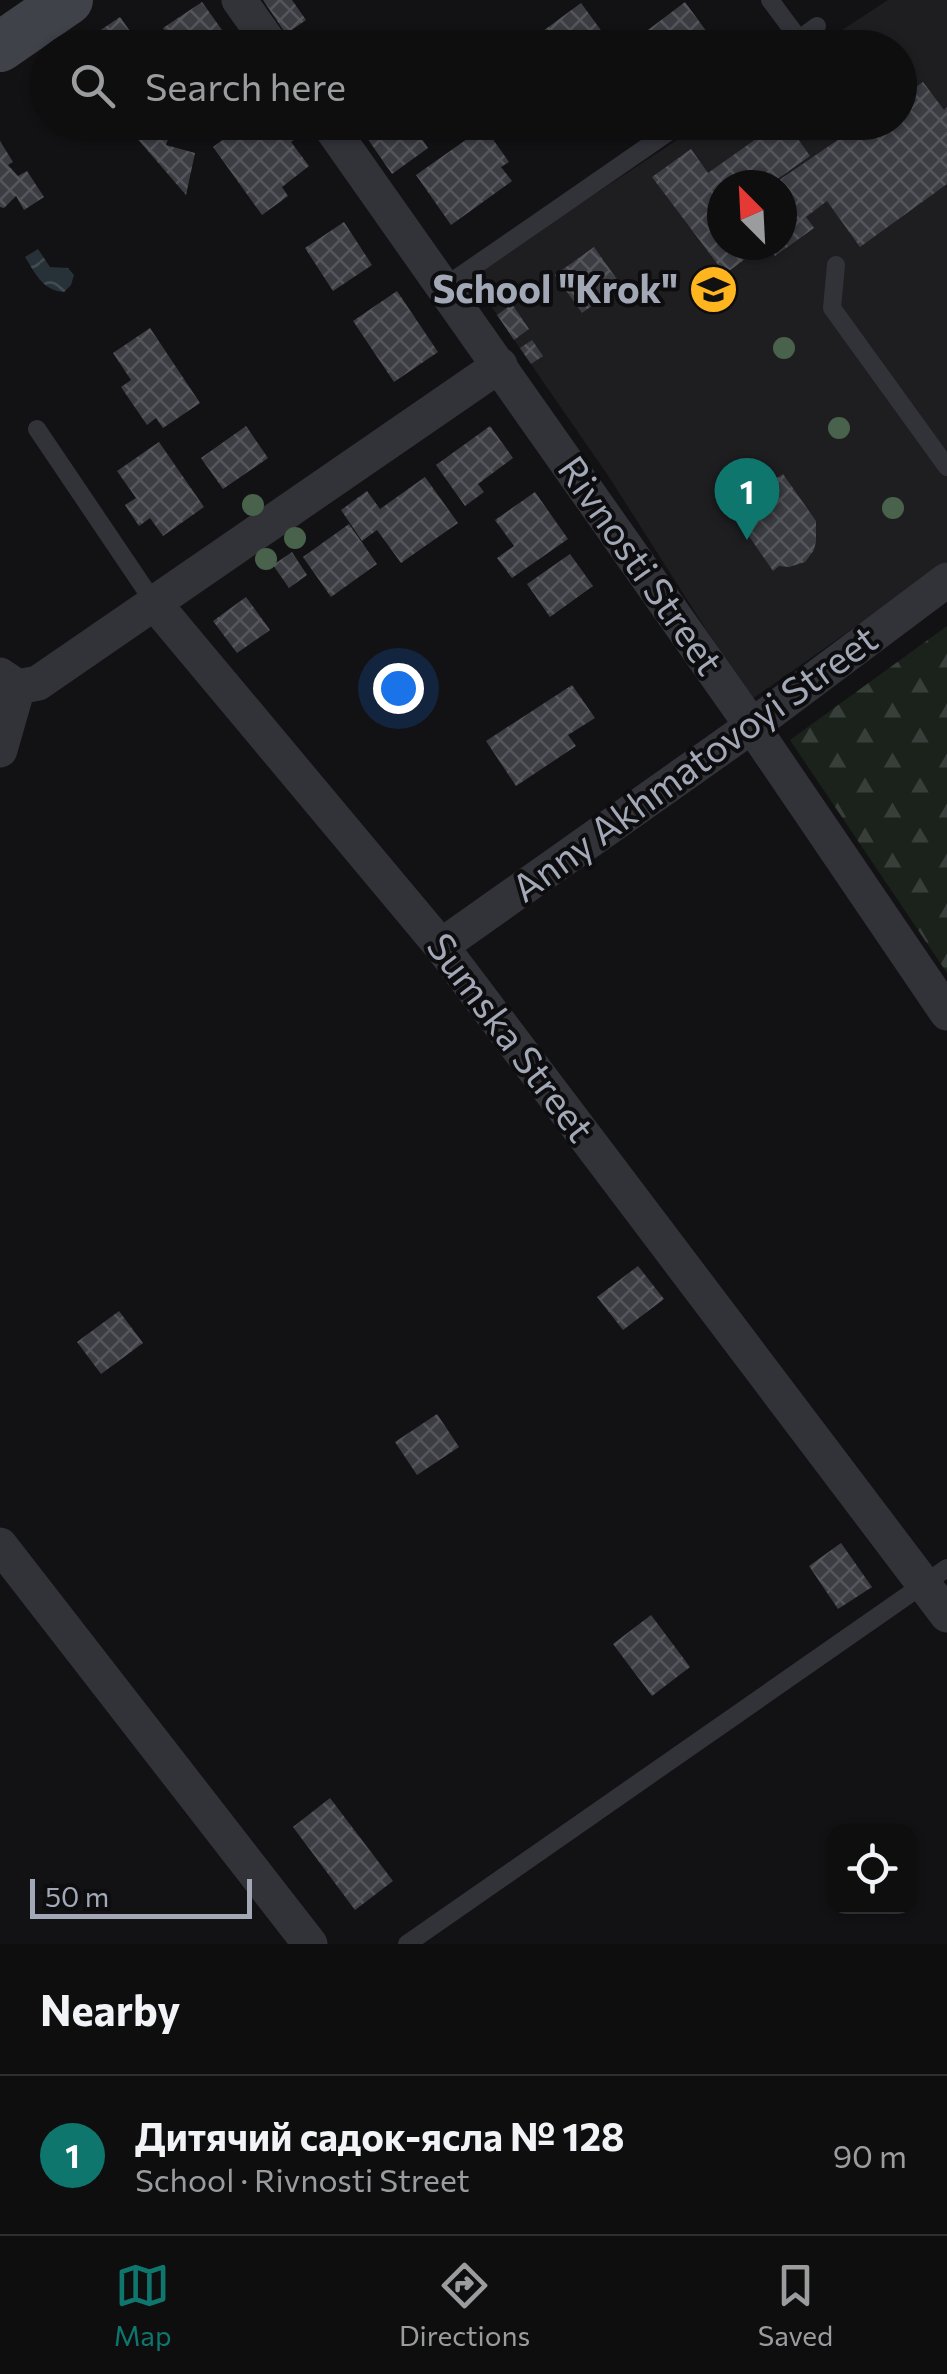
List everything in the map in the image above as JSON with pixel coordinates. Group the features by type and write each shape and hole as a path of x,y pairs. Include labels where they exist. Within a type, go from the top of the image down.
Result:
{"street":[{"path":"0,46 68,0"},
{"path":"239,0 260,30"},
{"name":"Rivnosti Street","path":"339,140 752,726 947,1012"},
{"path":"0,750 9,681 26,688 38,683 500,365"},
{"name":"Anny Akhmatovoyi Street","path":"442,946 752,726 947,580"},
{"name":"Sumska Street","path":"155,604 442,946 935,1576 947,1615"},
{"path":"0,1545 310,1944"}],"lane":[{"path":"770,0 786,30"},
{"path":"811,30 817,26"},
{"path":"444,288 657,140"},
{"path":"836,266 832,308 947,467"},
{"path":"36,429 155,604"},
{"path":"407,1944 935,1576"}],"shaded area":[{"name":"School \"Krok\"","path":"888,0 947,0 947,562 751,700 609,477 470,276 677,140 917,140 917,30 842,30"}],"green space":[{"path":"947,626 947,973 790,740"}],"water":[{"path":"38,249 50,267 68,268 74,275 64,292 45,285 25,257"}],"building":[{"path":"263,0 292,0 306,20 292,30 283,30"},
{"path":"202,2 222,30 164,30"},
{"path":"685,2 705,30 648,30"},
{"path":"581,3 601,30 544,30"},
{"path":"120,17 129,30 101,30"},
{"path":"923,82 944,110 947,107 947,184 860,247 827,201 806,217 814,228 797,240 797,170 794,170 838,140 917,140 917,86"},
{"path":"139,140 168,140 166,145 195,153 186,195"},
{"path":"223,140 294,140 291,142 309,166 282,187 288,196 262,215 213,147"},
{"path":"368,140 422,140 428,148 392,174"},
{"path":"466,140 493,140 509,162 501,167 512,181 451,225 416,175"},
{"path":"755,140 799,140 810,156 790,170 712,170"},
{"path":"0,141 13,162 8,165 18,176 27,171 44,197 24,210 16,196 4,208 0,207"},
{"path":"691,149 707,172 707,250 652,177"},
{"path":"344,222 372,265 333,291 305,248"},
{"path":"594,247 621,285 582,313 555,275"},
{"path":"714,260 744,260 725,274"},
{"path":"397,291 438,352 394,382 353,321"},
{"path":"512,304 529,329 514,340 497,315"},
{"path":"150,328 200,403 163,428 156,418 147,425 121,387 131,380 113,353"},
{"path":"532,340 543,356 531,364 520,348"},
{"path":"246,426 268,458 223,489 201,458"},
{"path":"490,426 513,458 478,484 484,492 465,506 436,465"},
{"path":"159,442 204,507 163,536 150,518 139,526 125,505 136,498 117,471"},
{"path":"783,474 816,521 816,541 805,562 779,566 773,571 731,510 745,500 740,493 764,476 769,483"},
{"path":"425,477 458,523 401,563 377,530 362,541 341,510 367,491 380,509"},
{"path":"535,492 568,539 512,578 497,558 514,546 495,520"},
{"path":"349,524 377,564 331,597 303,557"},
{"path":"292,552 307,575 289,588 273,565"},
{"path":"570,554 593,586 550,617 527,584"},
{"path":"246,597 270,630 237,653 213,621"},
{"path":"572,685 595,718 568,735 576,746 516,786 486,741"},
{"path":"638,1266 664,1299 623,1330 597,1297"},
{"path":"119,1311 143,1343 101,1374 77,1342"},
{"path":"437,1414 459,1447 417,1475 395,1442"},
{"path":"841,1543 872,1587 838,1609 809,1566"},
{"path":"651,1615 690,1667 652,1696 613,1644"},
{"path":"330,1798 393,1881 355,1910 293,1827"}],"place":[{"name":"School \"Krok\"","path":"713,290"},
{"name":"Дитячий садок-ясла № 128","path":"747,540"}]}
